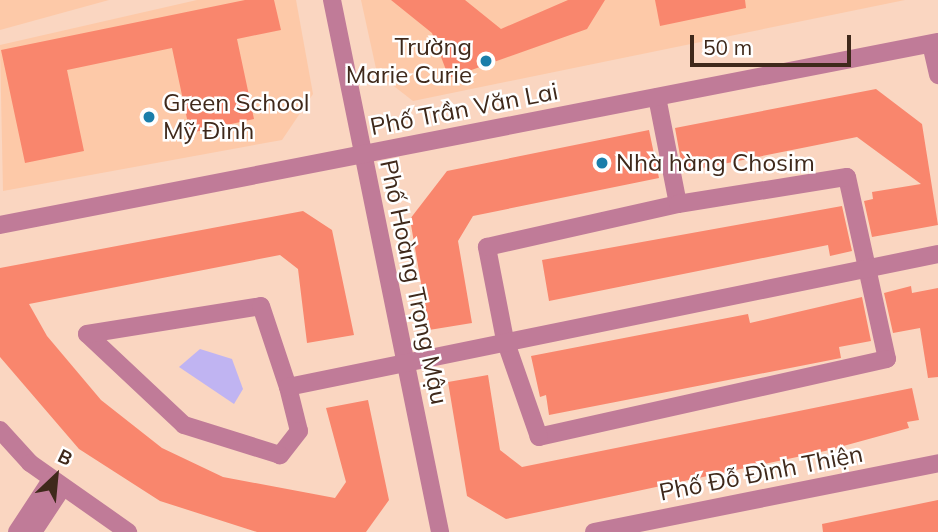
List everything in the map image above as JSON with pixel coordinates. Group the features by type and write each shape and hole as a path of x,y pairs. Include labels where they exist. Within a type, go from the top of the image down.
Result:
{"street":[{"name":"Phố Hoàng Trọng Mậu","path":"332,0 439,532"},
{"name":"Phố Trần Văn Lai","path":"0,225 934,43"},
{"path":"934,43 938,75"},
{"path":"657,97 678,204"},
{"path":"847,177 872,267 887,359 539,437 505,340 487,247 678,204 847,177"},
{"path":"288,387 381,364 406,365 505,340 938,254"},
{"path":"261,306 288,387 299,431 280,455 184,425 87,334 261,306"},
{"path":"0,430 57,484 128,532"},
{"name":"Phố Đỗ Đình Thiện","path":"594,532 938,463"},
{"path":"17,532 57,484"},
{"path":"33,532 57,484"}],"shaded area":[{"path":"0,0 109,0 0,30"},
{"name":"Green School Mỹ Đình","path":"197,0 296,0 313,94 282,140 3,191 0,45"},
{"name":"Trường Marie Curie","path":"361,0 905,0 413,101 377,73"},
{"path":"200,349 232,359 243,389 234,404 179,367"}],"building":[{"path":"245,0 274,0 281,30 237,39 254,119 190,133 172,48 67,70 84,151 25,163 1,50"},
{"path":"391,0 465,0 501,29 568,0 605,0 587,29 449,78 432,33"},
{"path":"655,0 745,0 746,8 660,26"},
{"path":"876,89 922,124 938,225 872,237 864,201 873,199 872,192 921,184 857,137 683,172 675,128"},
{"path":"649,130 659,178 473,216 458,241 472,323 429,330 410,219 447,171"},
{"path":"842,206 852,251 830,256 828,245 549,301 542,260"},
{"path":"303,211 332,230 354,335 307,343 298,269 280,255 29,304 47,336 101,400 162,448 223,477 335,498 346,482 326,408 368,400 389,500 366,532 257,532 160,501 79,449 0,357 0,268"},
{"path":"911,286 912,293 938,288 938,377 928,378 920,328 893,333 884,293"},
{"path":"862,297 871,341 839,347 841,358 549,415 546,395 540,397 531,356 748,314 750,323"},
{"path":"488,375 500,450 522,467 912,388 919,420 907,422 909,428 825,451 506,519 467,496 448,382"},
{"path":"938,500 938,532 823,532 822,524"}],"place":[{"name":"Trường Marie Curie","path":"486,61"},
{"name":"Green School Mỹ Đình","path":"149,117"},
{"name":"Nhà hàng Chosim","path":"602,163"}]}
